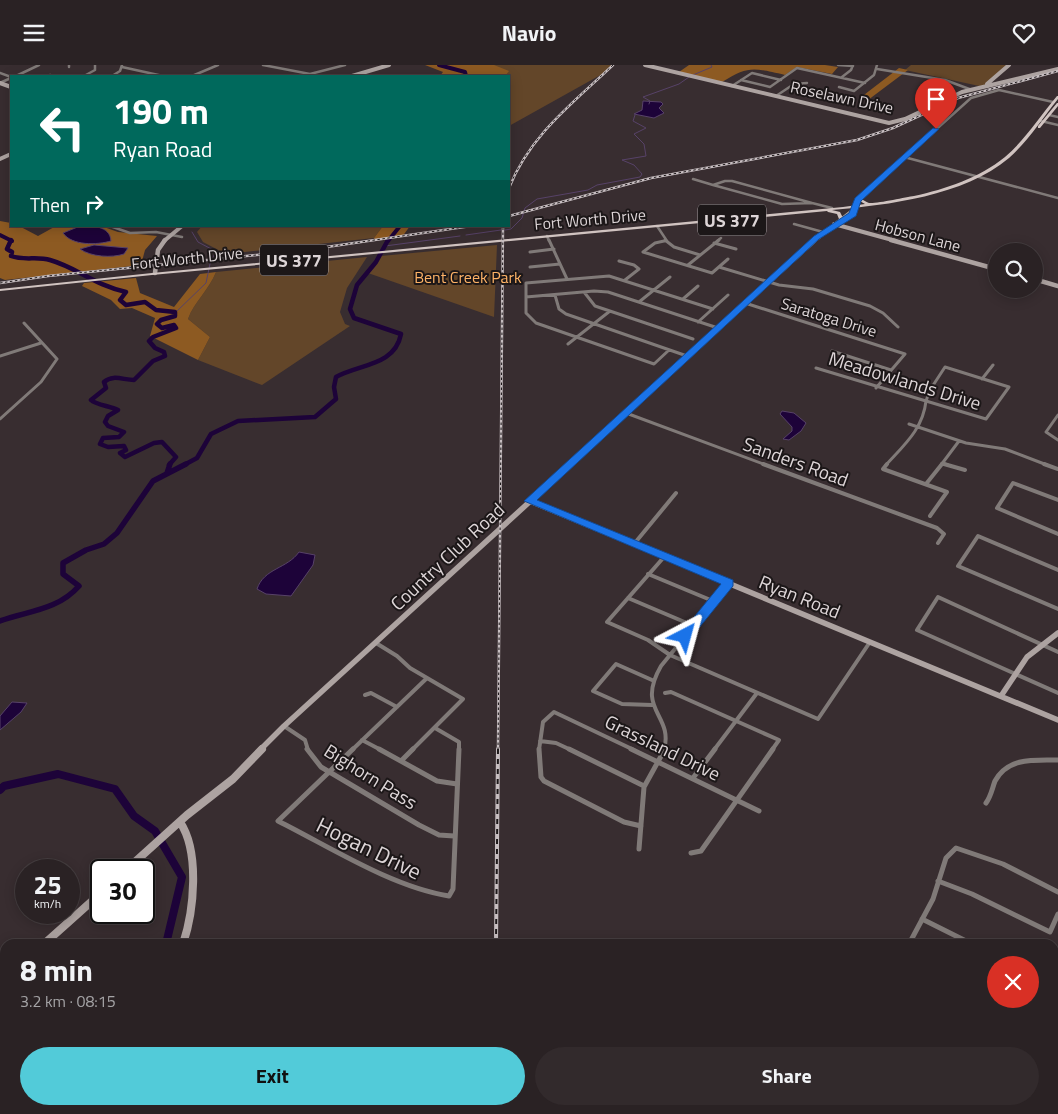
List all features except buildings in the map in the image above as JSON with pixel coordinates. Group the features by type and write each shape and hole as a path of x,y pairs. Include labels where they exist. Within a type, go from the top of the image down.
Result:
{"main road":[{"path":"357,75 391,65"},
{"name":"Roselawn Drive","path":"645,65 889,123 901,121 948,97 1058,69"},
{"path":"988,86 987,84 1009,65"},
{"name":"Fort Worth Drive","path":"1041,121 1050,113 1058,97"},
{"name":"Fort Worth Drive","path":"830,209 857,204 926,197 982,178 1010,160 1056,103"},
{"name":"Fort Worth Drive","path":"0,291 154,273 657,226 849,207 857,204 873,204 916,196 976,176 1020,147"},
{"name":"Country Club Road","path":"138,859 177,824 239,774 284,726 768,282 857,204"},
{"name":"Country Club Road","path":"834,224 850,217 856,211 857,204"},
{"path":"830,209 839,213 841,218"},
{"name":"Hobson Lane","path":"834,224 988,267"},
{"path":"154,273 154,249 176,227"},
{"path":"169,234 180,227"},
{"path":"1043,282 1058,286"},
{"name":"Ryan Road","path":"530,501 870,641 1058,721"},
{"path":"1001,696 1027,657 1044,646 1058,633"},
{"path":"177,824 186,835 195,886 192,911 184,939"},
{"path":"49,939 90,903"}],"street":[{"path":"18,75 39,65"},
{"path":"88,75 96,69 95,65"},
{"path":"194,75 218,65"},
{"path":"263,65 310,74 345,65"},
{"path":"838,65 853,66"},
{"path":"877,65 878,69"},
{"path":"113,75 122,66 159,75"},
{"path":"842,77 853,66"},
{"path":"740,80 770,87 797,69 865,83"},
{"path":"840,87 854,91 865,83 878,69"},
{"path":"878,69 945,80 972,90"},
{"path":"145,75 150,73"},
{"path":"732,86 752,73 781,80"},
{"path":"776,96 794,84 807,83"},
{"path":"857,204 904,157 971,98 1001,91 1056,103"},
{"path":"1050,113 1058,117"},
{"path":"1041,121 1058,125"},
{"path":"904,157 1058,198"},
{"path":"692,179 782,204 812,203"},
{"path":"713,185 732,181 830,209"},
{"path":"794,224 823,233"},
{"path":"657,226 664,241 674,247 700,255"},
{"path":"113,227 127,232 169,234 182,237"},
{"path":"146,232 148,228"},
{"path":"547,236 567,279"},
{"path":"688,265 721,238"},
{"path":"664,241 655,243 643,251 712,273 728,259"},
{"path":"714,243 736,249"},
{"path":"530,252 554,249"},
{"path":"618,261 634,265 639,269 625,280"},
{"path":"530,267 560,264"},
{"path":"719,267 768,282 813,289 870,306 880,311 898,327"},
{"path":"669,350 654,364 532,321 526,313 526,283 604,275 713,309"},
{"path":"639,302 670,277"},
{"path":"683,299 698,286"},
{"path":"584,292 592,304 693,339"},
{"path":"526,297 608,292 718,328"},
{"path":"555,295 561,311 687,356"},
{"path":"698,322 728,295"},
{"name":"Saratoga Drive","path":"746,303 905,354 891,370"},
{"path":"568,344 610,311"},
{"path":"0,419 55,365 57,359 24,323"},
{"path":"0,356 42,343"},
{"path":"832,351 891,370 876,388"},
{"path":"982,379 993,365"},
{"path":"930,516 947,492 883,469 918,427 924,417 929,393 945,367 1009,387 986,419"},
{"name":"Meadowlands Drive","path":"816,368 876,388 986,419"},
{"name":"Sanders Road","path":"626,413 937,528 943,531 944,534 938,543"},
{"path":"1058,415 1046,432 1048,436 1058,440"},
{"path":"909,424 959,441 1005,449 1058,469"},
{"path":"926,484 959,441"},
{"path":"942,463 964,470"},
{"path":"1058,500 1013,483 998,508 1058,534"},
{"path":"634,545 676,493"},
{"path":"1058,570 978,536 958,566 1058,609"},
{"path":"664,557 607,622 648,640 670,655 818,719 870,641"},
{"path":"648,574 713,601"},
{"path":"639,849 644,786 659,762 666,742 664,729 652,705 650,693 652,680 729,583"},
{"path":"1058,652 938,597 917,630 1058,693"},
{"path":"628,598 694,626"},
{"path":"376,643 426,679 463,699 401,761"},
{"path":"652,680 616,664 593,691 622,704 652,705"},
{"path":"328,772 426,679"},
{"path":"665,693 671,692 779,740 700,851 691,853"},
{"path":"365,695 371,693 397,707"},
{"path":"693,778 757,693"},
{"name":"Grassland Drive","path":"540,741 543,719 554,712 758,811"},
{"name":"Bighorn Pass","path":"284,726 305,740 314,762 328,772 419,825 439,835 454,837"},
{"path":"434,729 459,742 454,837"},
{"path":"362,740 437,781 456,785"},
{"path":"640,826 624,822 544,781 540,777 540,741 556,743 644,786"},
{"path":"986,803 993,795 993,784 999,772 1007,766 1022,761 1058,760"},
{"name":"Hogan Drive","path":"328,772 278,821 393,879 424,892 449,896 453,889 454,837"},
{"path":"912,939 933,899 946,858 956,848 1003,864 1058,892"},
{"path":"938,881 972,894 1038,929 1050,933 1058,914"},
{"path":"922,919 962,939"}],"green space":[{"path":"442,65 613,65 604,73 510,125 510,75 467,75"},
{"path":"911,65 1009,65 984,87 905,70"},
{"path":"201,227 382,227 374,238 226,254 203,242 197,232"},
{"name":"Bent Creek Park","path":"497,245 494,317 368,273 381,256"},
{"path":"367,257 347,288 340,312 345,324 350,326 262,385 198,360 210,337 188,319 216,272"}],"shaded area":[{"path":"425,65 494,65 509,71 506,75 441,75 443,72"},
{"path":"689,65 825,65 838,67 832,74 797,67 785,75 752,69 722,82 679,72"},
{"path":"899,68 908,70 868,100 860,98"},
{"path":"643,101 661,102 663,104 659,108 664,113 654,118 634,114 642,110"},
{"path":"0,221 10,223 10,227 21,227 38,236 54,227 104,227 118,232 157,236 145,250 141,265 5,280 0,278"},
{"path":"78,227 99,227 107,232 111,241 92,244 78,242 63,233"},
{"path":"382,227 409,227 402,237 375,240 374,238"},
{"path":"94,245 128,248 124,254 108,256 90,254 80,249"},
{"path":"216,272 188,319 210,337 198,360 150,336 155,318 132,308 120,309 111,300 82,286 84,283 136,278 140,293 174,307 200,274"},
{"path":"782,411 794,413 806,423 801,431 789,440 783,439 792,431 792,427 780,414"},
{"path":"299,552 315,555 313,565 291,596 266,594 257,589 265,577 294,558"},
{"path":"12,702 27,703 21,712 0,730 0,716"}],"waterway":[{"path":"439,65 465,72 466,75"},
{"path":"693,75 712,67 711,65"},
{"path":"649,104 650,101 643,97 679,84 689,77"},
{"path":"505,230 511,229 522,218 525,208 537,199 588,190 597,185 640,177 642,174 634,165 622,160 646,156 644,144 634,134 646,128 633,121 635,115"},
{"path":"388,241 399,227"},
{"path":"466,235 501,230"},
{"path":"175,313 206,283 211,259 217,252 198,242 192,232"},
{"path":"0,235 11,240"},
{"path":"385,246 460,236"},
{"path":"11,240 7,249 12,252 11,256 45,259 60,263 105,285 126,292 120,300 126,305 145,302 156,310 175,312 175,316 161,320 157,324 162,328 174,325 176,328 153,337 149,341 155,348 164,352 165,356 153,361 134,380 115,378 107,380 104,382 106,388 91,400 118,410 108,416 105,422 108,426 124,432 119,437 103,438 100,444 108,447 124,446 126,450 120,453 125,457 154,443 162,442 176,457 169,465"},
{"path":"184,465 197,458 211,434 238,421 315,417 336,399 334,387 336,377 375,363 392,352 401,334 354,318 350,309 357,285 376,262 388,240"},
{"path":"167,473 170,464"},
{"path":"0,621 42,609 71,594 79,586 63,574 63,563 86,550 104,544 117,533 153,481 186,464"},
{"path":"0,790 4,786 58,774 115,789 134,816 155,831 182,877 167,939"}],"railway":[{"path":"510,186 528,152 541,136 568,107 613,65"},
{"path":"510,216 651,178 857,140 893,128 958,98 1058,71"},
{"path":"0,283 48,276 306,250 464,227"},
{"path":"498,750 503,227"},
{"path":"496,939 498,749"}],"route":[{"path":"685,636 729,583 530,501 816,237 834,224 850,217 856,211 858,200 936,129"}]}
